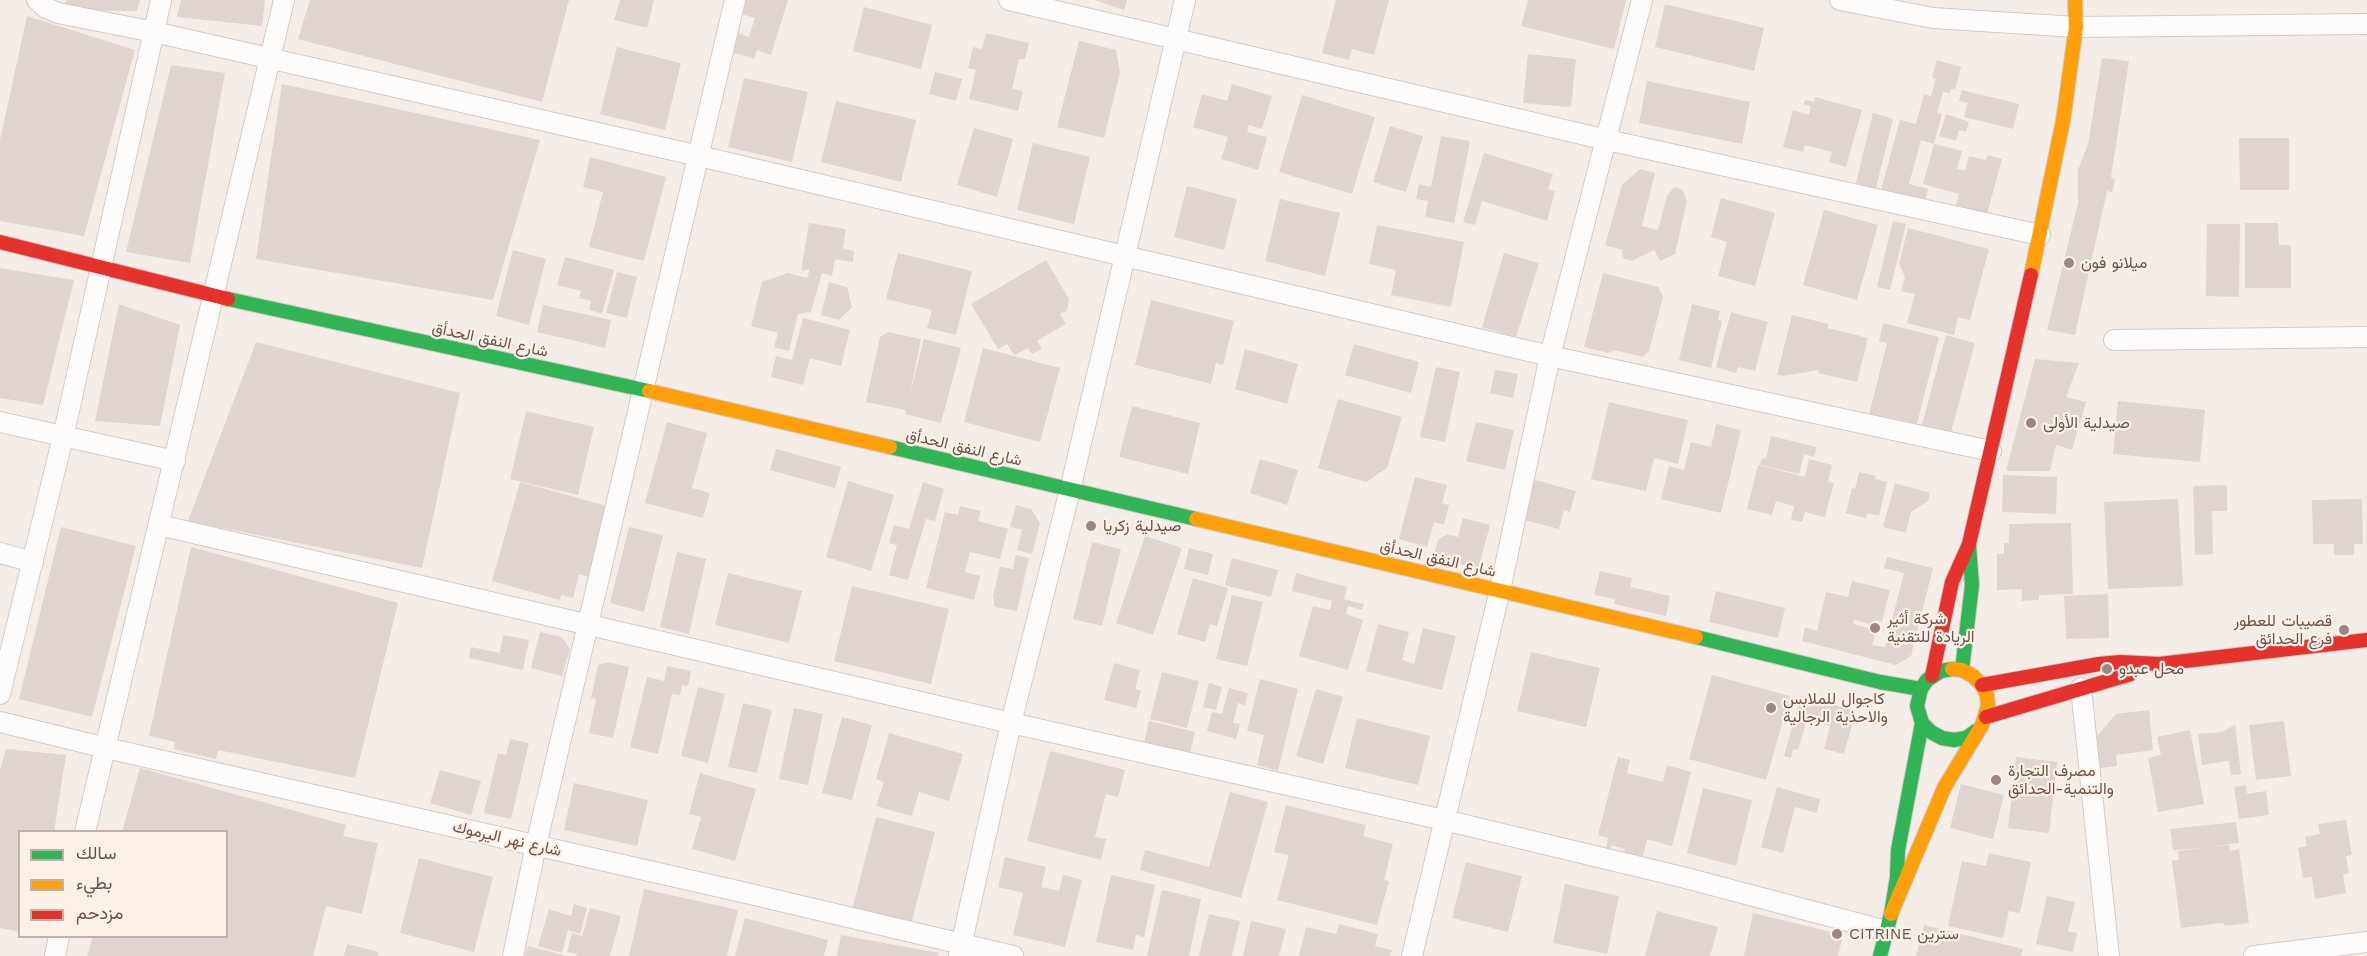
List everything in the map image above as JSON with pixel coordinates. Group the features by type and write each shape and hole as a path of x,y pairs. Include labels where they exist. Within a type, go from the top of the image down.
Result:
{"main road":[{"path":"1881,956 1897,877 1898,850 1922,723 1917,706 1921,689 1932,676 1952,582 1969,544 2040,235 2063,121 2076,27 2075,0"},
{"name":"شارع النفق الحدأق","path":"0,242 100,269 215,296 644,390 1500,590 1880,682 1921,689"},
{"path":"1962,670 1972,585 1969,544"},
{"path":"1982,685 2099,664 2120,662 2159,664 2367,640"},
{"path":"1986,717 2159,664"},
{"path":"1888,922 1944,788 1986,717 1988,706 1987,695 1982,685 1962,670 1951,669 1932,676"},
{"path":"1922,723 1942,738 1954,740 1966,738 1976,731"}],"street":[{"path":"38,0 46,8 58,13 154,32 699,156 1550,356 1990,451"},
{"path":"0,694 63,437 161,0"},
{"path":"85,830 215,296 284,0"},
{"path":"513,956 536,845 735,0"},
{"path":"1009,0 1607,140 2040,235"},
{"path":"960,950 1011,723 1070,490 1185,0"},
{"path":"1412,956 1500,590 1550,356 1642,0"},
{"path":"1840,0 1933,18 2076,27 2367,24"},
{"path":"2114,340 2367,338"},
{"path":"0,422 175,461"},
{"path":"159,525 1011,723 1888,922"},
{"path":"0,553 33,562"},
{"path":"2080,688 2109,956"},
{"name":"شارع نهر اليرموك","path":"0,722 536,845 960,950 1013,956"},
{"path":"55,956 59,938"},
{"path":"2253,956 2367,942"}],"building":[{"path":"67,0 140,0 137,11 59,10"},
{"path":"181,0 265,0 262,26 177,17"},
{"path":"310,0 569,0 542,102 298,39"},
{"path":"620,0 654,0 647,28 614,20"},
{"path":"745,0 788,0 771,55 757,50 754,59 732,52 738,33 749,37 755,18 741,14"},
{"path":"1095,0 1127,0 1124,10"},
{"path":"1336,0 1389,0 1374,55 1352,49 1349,60 1322,53"},
{"path":"1528,0 1626,0 1614,49 1521,26"},
{"path":"1665,4 1764,28 1754,71 1655,47"},
{"path":"864,7 932,25 921,69 853,51"},
{"path":"27,16 135,50 84,236 0,221 0,140"},
{"path":"986,33 1029,43 1025,59 1019,59 1012,89 1023,91 1018,111 969,99 976,70 968,68 973,47 982,49"},
{"path":"1079,41 1116,50 1120,73 1104,138 1057,127"},
{"path":"617,47 681,63 665,130 600,114"},
{"path":"1528,54 1576,59 1571,107 1523,103"},
{"path":"2102,58 2129,61 2111,177 2115,180 2112,192 2107,191 2075,335 2047,330 2078,203 2078,170 2088,144"},
{"path":"1937,60 1961,67 1955,90 1951,89 1950,93 1943,92 1937,113 1942,114 1934,144 1921,140 1909,184 1928,189 1925,202 1881,190 1900,120 1916,124 1924,94 1931,96 1936,79 1932,77"},
{"path":"171,65 225,73 190,263 126,252"},
{"path":"935,72 962,79 956,101 929,94"},
{"path":"744,78 808,92 792,162 728,147"},
{"path":"1647,81 1750,102 1742,144 1639,123"},
{"path":"282,84 540,140 493,300 256,259"},
{"path":"1232,84 1272,96 1262,129 1249,125 1247,132 1267,137 1258,170 1221,159 1228,137 1193,127 1202,94 1227,101"},
{"path":"1962,90 2019,104 2013,129 1964,117 1968,103 1959,101"},
{"path":"1302,95 1375,117 1352,194 1279,172"},
{"path":"1815,97 1862,110 1846,167 1829,162 1832,152 1805,145 1803,152 1783,147 1793,110 1809,115 1811,106 1804,105 1805,100 1814,102"},
{"path":"836,101 916,120 901,182 821,162"},
{"path":"1873,113 1893,119 1875,192 1855,187"},
{"path":"1946,114 1969,122 1966,132 1959,130 1956,141 1939,136"},
{"path":"1390,126 1423,136 1406,192 1373,182"},
{"path":"974,128 1013,139 997,197 957,185"},
{"path":"1441,136 1470,141 1454,223 1425,217 1428,201 1416,199 1419,184 1431,187"},
{"path":"2239,138 2289,138 2289,190 2240,190"},
{"path":"1033,143 1090,157 1074,224 1017,210"},
{"path":"1934,144 1962,151 1957,169 1965,171 1969,156 1986,160 1988,155 2002,159 1987,214 1956,205 1959,194 1923,184"},
{"path":"1484,153 1553,174 1548,189 1555,191 1547,221 1482,201 1475,225 1463,222"},
{"path":"590,157 666,177 644,261 589,247 603,192 583,187"},
{"path":"1640,169 1655,173 1642,226 1658,230 1667,196 1674,187 1682,189 1687,201 1675,254 1660,261 1654,250 1632,261 1623,258 1622,250 1605,245 1622,185"},
{"path":"1187,186 1237,199 1224,250 1174,237"},
{"path":"1721,198 1775,213 1755,286 1718,276 1727,242 1711,237"},
{"path":"1280,199 1340,213 1325,276 1265,261"},
{"path":"1824,210 1878,225 1857,300 1803,285"},
{"path":"1893,221 1906,224 1890,290 1877,287"},
{"path":"809,223 846,229 843,249 854,251 853,262 835,259 832,276 822,273 811,312 798,314 789,351 774,347 778,333 751,326 762,282 788,273 807,278 810,269 801,271"},
{"path":"2245,223 2278,223 2279,245 2291,245 2291,288 2245,288"},
{"path":"2207,224 2240,224 2239,297 2206,296"},
{"path":"1377,225 1464,242 1451,307 1391,295 1396,270 1369,264"},
{"path":"1908,228 1989,249 1970,320 1958,317 1954,335 1907,323 1915,294 1901,291 1905,277 1899,264"},
{"path":"513,250 546,259 529,325 496,316"},
{"path":"898,253 972,271 956,335 927,328 932,310 886,299"},
{"path":"1504,253 1539,263 1516,337 1482,327"},
{"path":"565,257 614,270 602,314 589,310 591,301 579,298 581,291 557,285"},
{"path":"1046,260 1069,299 1067,311 1060,314 1066,324 1037,341 1042,349 1032,354 1028,348 1014,355 1007,344 998,349 971,304"},
{"path":"0,268 74,280 43,405 0,398"},
{"path":"617,272 637,277 627,318 606,313"},
{"path":"1603,273 1658,287 1663,297 1649,351 1643,357 1614,350 1608,353 1584,347"},
{"path":"829,282 847,287 852,307 839,320 821,315"},
{"path":"1151,300 1234,321 1223,365 1216,363 1211,384 1135,365"},
{"path":"119,304 180,325 160,426 95,421"},
{"path":"1692,304 1720,311 1718,320 1722,321 1711,368 1679,360"},
{"path":"543,305 611,320 605,348 537,332"},
{"path":"1731,312 1768,322 1755,371 1738,367 1736,373 1716,367"},
{"path":"1792,315 1829,324 1828,328 1868,338 1857,382 1818,373 1818,370 1777,375"},
{"path":"803,318 850,330 841,366 810,358 803,385 771,377 776,356 792,360"},
{"path":"1883,323 1939,337 1917,424 1882,416 1873,420 1868,419 1887,343 1879,341"},
{"path":"888,332 921,339 909,398 924,339 961,348 941,423 905,414 906,410 866,402 880,337"},
{"path":"1946,335 1975,343 1949,440 1920,432"},
{"path":"256,342 460,393 422,568 188,521"},
{"path":"1354,344 1419,362 1411,393 1345,375"},
{"path":"983,348 1060,368 1040,442 964,422"},
{"path":"1245,349 1298,364 1287,404 1235,389"},
{"path":"2035,359 2079,363 2066,397 2086,402 2072,450 2056,445 2050,471 2006,471"},
{"path":"1436,367 1460,372 1445,442 1420,437"},
{"path":"1495,370 1518,374 1513,398 1490,393"},
{"path":"1338,399 1402,417 1387,468 1366,482 1318,468"},
{"path":"2118,401 2205,410 2200,462 2113,454"},
{"path":"1609,402 1688,420 1678,464 1654,458 1646,491 1591,479"},
{"path":"1132,406 1200,423 1188,474 1119,457"},
{"path":"526,411 594,427 578,495 510,479"},
{"path":"667,422 707,433 692,488 710,493 703,518 645,503"},
{"path":"1476,422 1514,430 1505,470 1466,461"},
{"path":"1716,424 1741,430 1721,513 1661,499 1669,466 1684,470 1691,442 1711,447"},
{"path":"1771,436 1817,447 1814,457 1804,454 1799,474 1760,465 1762,458 1766,459"},
{"path":"776,449 841,467 835,488 770,470"},
{"path":"1260,459 1298,470 1287,505 1250,493"},
{"path":"1809,459 1832,465 1828,482 1834,483 1825,517 1805,512 1802,522 1791,520 1794,506 1776,501 1772,515 1747,509 1758,465 1805,477"},
{"path":"1859,472 1876,476 1875,479 1887,482 1879,516 1867,513 1866,518 1846,513 1852,488 1855,489"},
{"path":"2003,475 2057,477 2056,514 2002,512"},
{"path":"1415,477 1447,485 1442,503 1449,505 1444,525 1434,522 1427,547 1399,539"},
{"path":"1535,480 1576,491 1570,512 1564,510 1559,529 1524,520"},
{"path":"848,481 894,495 871,571 826,557"},
{"path":"520,482 607,506 588,577 579,574 573,598 561,595 560,600 492,581"},
{"path":"923,482 944,489 935,521 926,519 908,580 889,575 897,545 889,543 894,525 909,529"},
{"path":"1895,483 1930,493 1928,501 1911,512 1906,533 1883,527"},
{"path":"2227,485 2227,511 2212,511 2213,554 2195,555 2193,486"},
{"path":"2178,499 2183,586 2108,589 2104,502"},
{"path":"2362,499 2363,544 2354,544 2354,555 2334,555 2334,544 2313,544 2312,500"},
{"path":"1016,505 1031,509 1040,523 1032,554 1017,550 1022,530 1010,527"},
{"path":"960,506 981,511 978,521 1008,529 1000,559 970,552 965,572 980,576 974,600 926,588 945,512 958,515"},
{"path":"1463,518 1490,525 1478,569 1433,557 1438,540 1447,534 1458,537"},
{"path":"2071,523 2073,594 2039,595 2039,600 2022,601 2022,589 1997,590 1997,554 2004,554 2004,543 2009,543 2009,524"},
{"path":"61,527 136,546 92,717 19,699"},
{"path":"629,527 663,535 644,612 610,603"},
{"path":"1145,536 1182,548 1153,635 1116,623"},
{"path":"1092,542 1121,549 1102,626 1073,619"},
{"path":"191,547 398,603 355,778 218,750 216,759 174,749 175,742 149,736"},
{"path":"1189,548 1213,554 1208,575 1184,569"},
{"path":"677,552 706,559 689,634 660,627"},
{"path":"1016,555 1029,558 1017,611 995,607 993,596 1000,567 1013,569"},
{"path":"1887,557 1933,568 1911,656 1896,665 1802,641 1805,627 1817,631 1826,592 1848,597 1852,581 1890,590 1882,622 1875,620 1874,625 1854,620 1853,624 1876,630 1872,645 1885,647 1904,573 1884,568"},
{"path":"1232,558 1278,570 1271,597 1225,585"},
{"path":"1600,571 1632,578 1630,587 1670,596 1666,616 1614,604 1615,599 1594,595"},
{"path":"728,573 802,591 789,643 715,625"},
{"path":"1296,573 1347,587 1344,599 1364,604 1362,610 1348,606 1346,614 1363,620 1348,670 1299,656 1313,606 1330,610 1332,601 1292,591"},
{"path":"1193,578 1228,588 1217,626 1210,624 1205,642 1177,634"},
{"path":"852,586 949,609 931,684 834,661"},
{"path":"1716,591 1785,608 1778,638 1709,622"},
{"path":"2108,594 2109,638 2066,639 2064,596"},
{"path":"1232,595 1263,602 1247,666 1216,659"},
{"path":"1378,624 1409,632 1402,660 1414,664 1423,628 1456,636 1442,690 1366,671"},
{"path":"540,632 562,637 570,649 562,676 531,668"},
{"path":"503,635 529,640 523,670 469,658 471,647 500,653"},
{"path":"1531,652 1600,668 1586,727 1517,711"},
{"path":"608,662 629,667 613,738 589,733 596,699 591,698 598,665"},
{"path":"1114,663 1140,670 1135,689 1141,691 1136,708 1104,700"},
{"path":"667,666 691,671 688,686 682,685 680,695 672,694 658,754 630,747 647,677 664,681"},
{"path":"1162,672 1199,681 1187,728 1150,719"},
{"path":"1712,675 1790,696 1766,780 1689,759"},
{"path":"1260,679 1298,689 1278,771 1257,765 1264,735 1247,731"},
{"path":"1209,683 1222,687 1216,710 1203,707"},
{"path":"698,687 725,694 708,763 681,756"},
{"path":"1229,688 1248,693 1245,705 1238,703 1233,723 1240,724 1236,739 1207,731 1212,712 1222,714"},
{"path":"1316,689 1343,697 1323,764 1296,756"},
{"path":"1801,696 1856,711 1844,754 1824,749 1830,726 1807,720 1798,750 1793,749 1791,758 1784,756"},
{"path":"743,703 772,710 757,773 728,767"},
{"path":"794,708 823,714 808,785 779,779"},
{"path":"2149,710 2153,750 2116,755 2117,766 2094,769 2091,743 2116,714"},
{"path":"842,717 872,725 852,800 822,793"},
{"path":"1357,718 1430,736 1418,785 1345,768"},
{"path":"1149,721 1195,732 1189,758 1143,747"},
{"path":"2284,721 2291,776 2256,780 2249,725"},
{"path":"2235,725 2241,774 2231,775 2229,761 2202,765 2198,734 2222,732"},
{"path":"2190,730 2204,804 2158,812 2148,758 2161,755 2157,737"},
{"path":"889,733 963,754 949,801 919,792 912,816 876,806 884,782 876,779"},
{"path":"510,739 529,743 511,819 484,813 498,753 506,755"},
{"path":"6,749 66,755 54,830 18,830 18,932 0,928 0,770"},
{"path":"1050,751 1125,770 1118,797 1106,794 1095,837 1106,839 1101,860 1027,841"},
{"path":"1618,757 1630,760 1627,773 1663,782 1667,765 1691,772 1672,846 1647,839 1641,864 1622,859 1625,849 1611,845 1611,849 1606,848 1608,838 1598,835"},
{"path":"2016,757 2057,762 2049,833 2008,828"},
{"path":"140,768 346,825 343,836 378,843 362,914 326,906 313,956 87,956 92,938 228,938 228,830 123,830"},
{"path":"440,770 481,781 471,815 430,803"},
{"path":"700,773 756,789 735,861 692,849 701,817 689,814"},
{"path":"574,783 648,800 637,846 564,830"},
{"path":"1961,784 2004,795 1993,839 1950,828"},
{"path":"2246,785 2247,794 2266,791 2269,815 2239,819 2234,787"},
{"path":"1777,787 1820,799 1817,813 1795,807 1783,853 1761,847"},
{"path":"1703,788 1752,800 1736,866 1687,853"},
{"path":"1230,792 1268,802 1241,898 1140,870 1145,850 1209,867"},
{"path":"1286,805 1366,825 1363,836 1393,844 1384,880 1389,881 1377,925 1277,900 1289,855 1274,852"},
{"path":"876,817 935,832 911,925 852,910"},
{"path":"2346,820 2352,855 2346,856 2349,873 2343,875 2346,893 2315,899 2312,877 2303,878 2298,848 2307,846 2305,837 2320,834 2318,824"},
{"path":"2236,822 2239,843 2207,847 2229,845 2230,851 2239,849 2249,923 2225,926 2223,923 2181,928 2172,861 2179,860 2178,851 2202,848 2173,850 2170,829"},
{"path":"1989,853 2031,862 2020,913 2009,911 2003,938 1948,926 1962,861 1986,866"},
{"path":"1005,857 1046,867 1041,887 1059,891 1063,875 1082,880 1065,947 1013,935 1023,893 998,887"},
{"path":"419,858 493,877 474,952 400,933"},
{"path":"1466,862 1522,876 1508,932 1452,918"},
{"path":"1111,875 1155,885 1144,937 1136,935 1133,950 1096,942"},
{"path":"1565,884 1619,896 1607,954 1553,943"},
{"path":"644,889 738,910 727,956 629,956"},
{"path":"1162,890 1201,899 1189,956 1147,956"},
{"path":"2047,896 2075,902 2068,931 2077,933 2073,952 2036,944"},
{"path":"574,904 587,908 580,934 568,930 562,953 538,946 549,909 571,916"},
{"path":"590,908 621,916 610,956 576,956 577,954 567,952 572,933 582,936"},
{"path":"1657,911 1718,927 1710,956 1645,956"},
{"path":"1753,913 1843,935 1838,956 1744,956"},
{"path":"1209,914 1240,921 1232,956 1199,956"},
{"path":"745,918 828,940 824,956 735,956"},
{"path":"1251,921 1286,929 1279,956 1243,956"},
{"path":"1339,924 1378,934 1375,946 1392,950 1390,956 1299,956 1306,927 1336,934"},
{"path":"1924,925 2023,949 2021,956 1916,956"},
{"path":"841,935 939,953 938,956 837,956"},
{"path":"347,944 379,952 378,956 344,956"},
{"path":"528,946 563,955 563,956 525,956"}],"traffic: fast":[{"path":"228,299 649,391"},
{"path":"890,447 1196,519"},
{"path":"1962,670 1972,585 1969,545"},
{"path":"1696,637 1880,682 1921,689"},
{"path":"1952,669 1941,671 1927,680 1921,689 1917,706 1922,723 1942,738 1954,740 1966,738 1976,731"},
{"path":"1880,956 1891,914 1897,877 1898,850 1922,723"}],"traffic: slow":[{"path":"2031,275 2063,121 2076,27 2075,0"},
{"path":"649,391 890,447"},
{"path":"1196,519 1696,637"},
{"path":"1891,914 1944,788 1982,725 1988,706 1987,695 1982,685 1962,670 1952,669"}],"traffic: jam":[{"path":"0,242 228,299"},
{"path":"1932,676 1952,582 1969,544 2031,275"},
{"path":"1982,685 2099,664 2120,662 2159,664 2367,640"},
{"path":"1986,717 2131,674"}],"place":[{"name":"ميلانو فون","path":"2069,263"},
{"name":"صيدلية الأولى","path":"2031,423"},
{"name":"صيدلية زكريا","path":"1091,526"},
{"name":"شركة أثير الريادة للتقنية","path":"1875,628"},
{"name":"قصيبات للعطور فرع الحدائق","path":"2344,630"},
{"name":"محل عبدو","path":"2107,669"},
{"name":"كاجوال للملابس والاحذية الرجالية","path":"1771,708"},
{"name":"مصرف التجارة والتنمية-الحدائق","path":"1996,780"},
{"name":"CITRINE سترين","path":"1837,934"}]}
